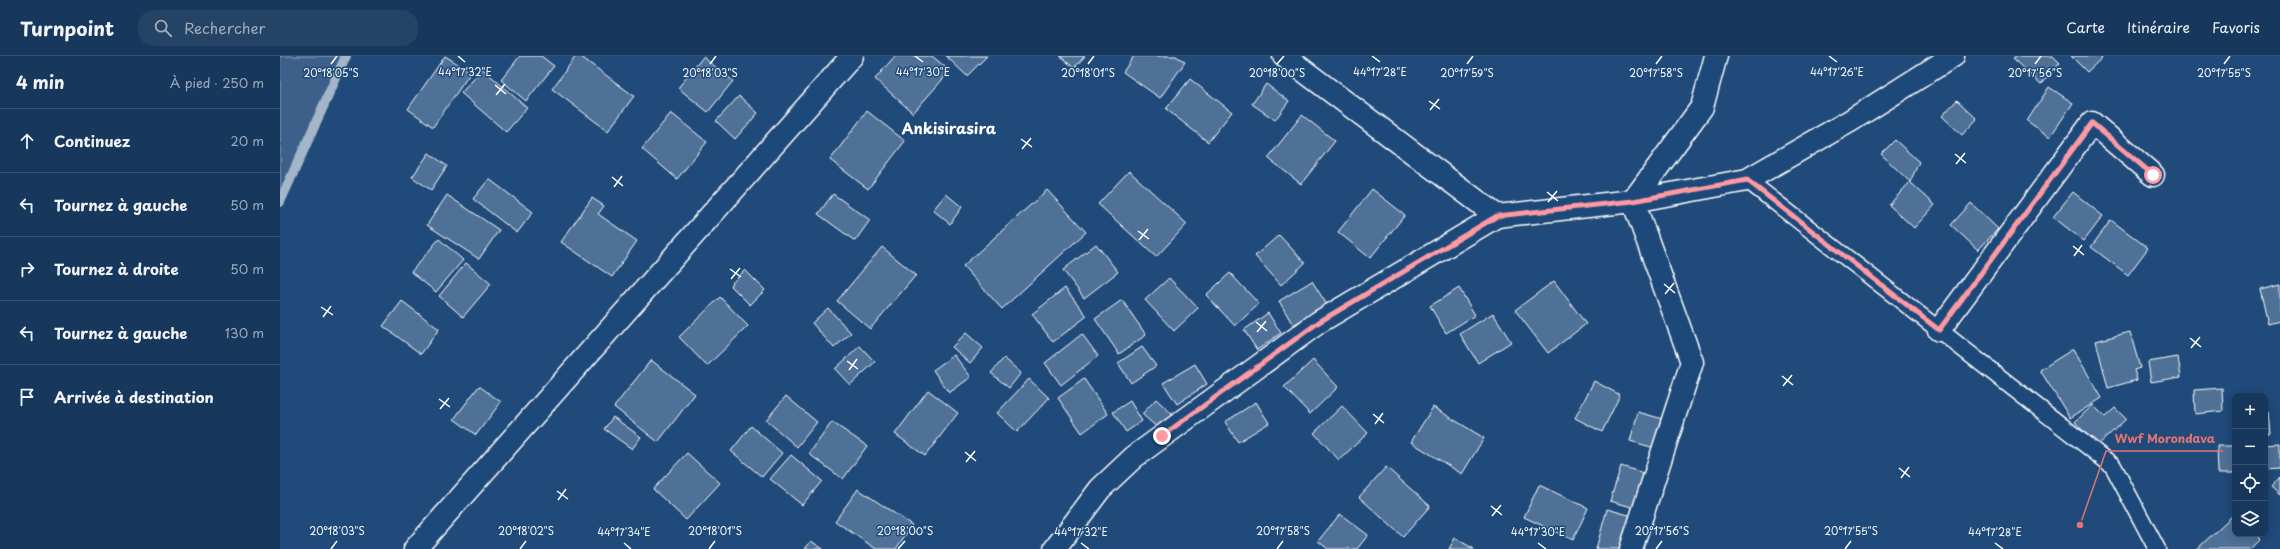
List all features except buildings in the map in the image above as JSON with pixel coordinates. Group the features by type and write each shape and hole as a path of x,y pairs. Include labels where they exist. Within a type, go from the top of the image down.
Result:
{"street":[{"path":"415,549 852,56"},
{"path":"1284,56 1497,216"},
{"path":"1633,201 1702,107 1716,56"},
{"path":"1055,549 1100,489 1134,457 1319,322 1497,216 1633,201 1747,180 1850,121 1953,56"},
{"path":"1939,330 2092,123 2153,175"},
{"path":"1631,549 1692,362 1633,201"}],"lane":[{"path":"1747,180 2113,466 2157,549"}],"shaded area":[{"path":"280,56 346,56 284,194 280,191"}],"waterway":[{"path":"280,202 346,56"}],"place":[{"name":"Wwf Morondava","path":"2080,525"}],"district":[{"name":"Ankisirasira","path":"949,127"}],"route":[{"path":"1162,436 1319,322 1372,292 1497,216 1633,201 1747,180 1939,330 2092,123 2153,175"}]}
